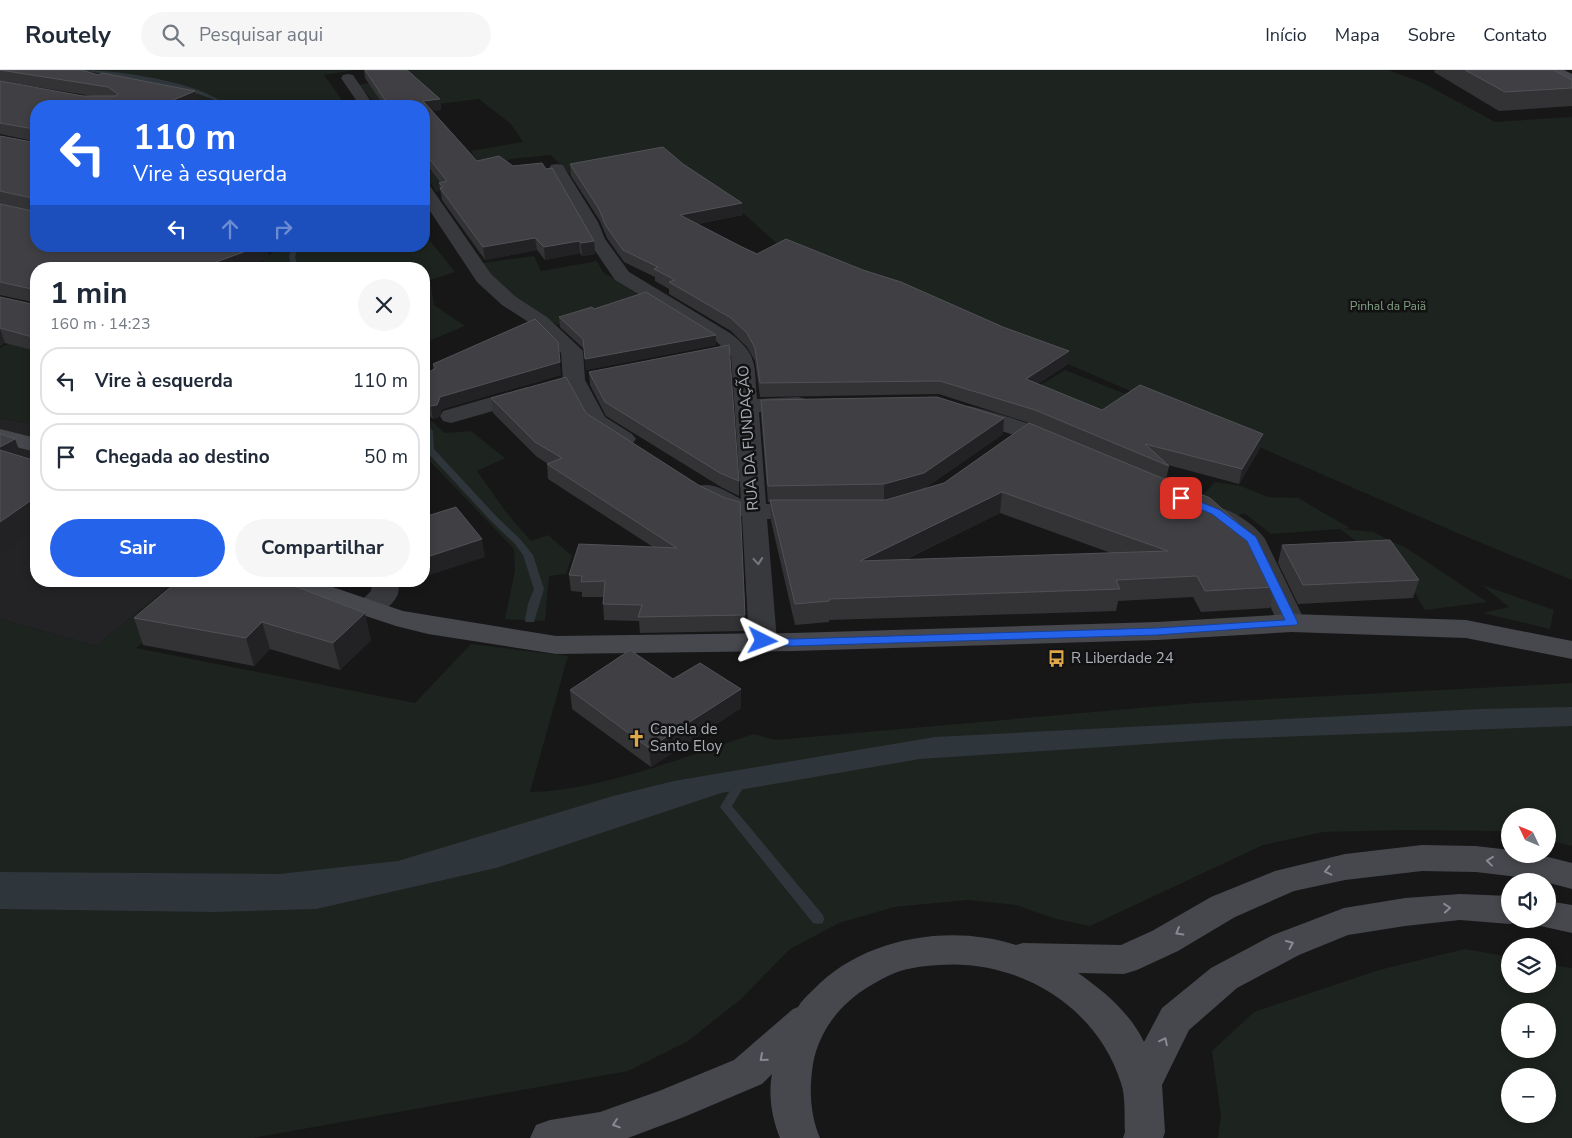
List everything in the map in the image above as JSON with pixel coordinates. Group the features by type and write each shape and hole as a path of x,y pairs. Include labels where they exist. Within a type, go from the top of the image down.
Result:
{"main road":[{"path":"1554,70 1572,80"},
{"path":"0,436 30,444"},
{"path":"305,587 367,609 428,625 556,644 651,645 763,641 793,642 1157,631 1292,623 1466,629 1572,650"},
{"path":"550,1138 600,1130 670,1105 748,1072 813,1014 841,985 877,964 917,952 961,949 1006,956 1124,960 1165,941 1232,903 1287,880 1345,867 1422,858 1467,859 1534,866 1572,876"},
{"path":"1142,1085 1175,1019 1224,978 1286,945 1344,922 1405,912 1460,907 1501,909"},
{"path":"1556,916 1572,919"},
{"path":"1006,956 1052,974 1092,1003 1124,1041 1142,1085 1144,1138"},
{"path":"800,1138 794,1124 790,1084 797,1047 813,1014"}],"street":[{"path":"348,78 363,100"},
{"name":"RUA DA FUNDAÇÃO","path":"557,168 590,222 596,239 622,276 723,337 737,348 742,356 763,641"},
{"path":"430,199 484,278 509,301 540,321 572,351 558,384"},
{"path":"715,354 737,348"},
{"path":"451,416 558,384 596,375"},
{"path":"558,384 580,394 596,421 645,452"},
{"path":"747,406 816,404"},
{"path":"947,406 1025,431 1070,451"},
{"path":"1002,448 1025,431"},
{"path":"686,478 711,494 735,506 754,512 829,511"},
{"path":"1198,504 1216,512 1252,539 1292,623"},
{"path":"367,609 384,594 385,587"}],"shaded area":[{"path":"0,418 30,424 30,587 169,587 96,646 0,619"},
{"path":"1572,707 1572,726 1224,739 920,759 721,793 496,868 316,909 215,912 0,909 0,872 279,874 398,861 613,796 674,781 935,737 1481,709"}],"green space":[{"path":"55,70 355,70 324,75 342,100 200,100 162,96"},
{"name":"Pinhal da Paiã","path":"400,70 1388,70 1423,83 1495,122 1572,117 1572,580 1455,532 1068,364 786,252 740,210 664,158 571,176 551,155 510,159 502,164 485,183 436,192 430,182 430,171 479,163 471,151 523,142 511,124 479,99 430,105 430,100 372,100 358,85 406,77"},
{"path":"430,241 455,272 430,280 430,262 261,262 273,252 430,252"},
{"path":"534,256 541,271 597,261 603,272 645,299 557,325 496,284 481,263"},
{"path":"430,280 434,305 465,326 430,341"},
{"path":"30,332 30,424 0,418 0,348"},
{"path":"1065,370 1128,395 1096,417 1030,391"},
{"path":"430,419 445,433 471,431 505,458 477,471 506,512 531,541 548,535 572,556 566,574 549,576 545,621 505,619 515,571 514,549 430,461"},
{"path":"1215,482 1241,486 1268,497 1298,498 1350,528 1343,529 1373,532 1408,549 1487,602 1425,610 1392,554 1373,554 1340,529 1271,534 1244,513 1235,517 1201,497"},
{"path":"1482,585 1554,610 1550,629 1483,613 1509,607"},
{"path":"169,587 208,587 136,648 415,703 471,644 568,656 530,792 585,786 614,779 672,762 754,734 775,740 1196,703 1572,683 1572,846 1556,842 1556,808 1501,808 1501,831 1405,830 1323,832 1263,845 1090,926 1056,919 1016,905 968,900 894,907 839,923 790,949 741,999 688,1041 628,1071 253,1138 0,1138 0,619 96,646"},
{"path":"1465,949 1501,955 1501,993 1556,993 1556,965 1572,968 1572,1138 1218,1138 1221,1116 1212,1051 1254,1012 1379,970"}],"building":[{"path":"0,70 82,70 98,75 102,73 195,91 173,100 30,100 30,128 0,123 0,81 83,96 116,96 118,94 108,87"},
{"path":"365,70 407,70 440,99 430,100 385,100"},
{"path":"1465,70 1553,70 1572,80 1572,88 1505,92"},
{"path":"430,109 477,161 499,156 513,166 542,163 546,169 552,168 594,241 581,243 579,241 544,247 535,238 483,247 440,188 443,187 439,183 447,181 430,160"},
{"path":"0,136 30,142 30,198 0,191"},
{"path":"663,147 683,164 742,203 680,215 742,247 757,254 786,239 863,270 901,282 1003,327 1069,351 1026,379 1102,410 1140,385 1263,434 1242,469 1145,444 1169,466 1035,410 940,381 760,383 755,348 747,333 731,318 669,282 675,280 654,269 658,267 623,250 606,226 599,209 570,164"},
{"path":"0,204 30,210 30,252 244,252 216,262 30,262 30,289 0,282"},
{"path":"646,292 716,335 585,359 583,339 559,317 592,307 594,309"},
{"path":"0,297 30,304 30,336 0,328"},
{"path":"535,319 558,342 560,362 440,397 437,405 431,406 430,372 436,368 433,364"},
{"path":"729,345 739,481 720,473 605,402 589,372"},
{"path":"566,377 586,413 700,486 725,498 740,502 745,615 638,617 642,605 603,604 605,581 581,582 582,576 569,575 579,544 677,548 547,464 562,458 535,442 491,398"},
{"path":"937,397 1004,418 924,473 884,484 768,486 761,400"},
{"path":"1029,423 1210,498 1249,533 1275,587 1205,591 1197,576 1116,580 1120,589 829,599 829,601 795,604 770,500 886,500 944,483","holes":["1002,492 1168,551 860,561"]},
{"path":"0,434 15,439 0,447"},
{"path":"0,450 30,459 30,501 0,522"},
{"path":"456,507 482,539 430,556 430,515"},
{"path":"1390,540 1419,580 1303,585 1282,545"},
{"path":"171,587 297,587 365,613 333,643 262,622 246,638 134,618"},
{"path":"630,650 673,679 700,663 741,689 649,748 570,690"}],"waterway":[{"path":"85,70 181,86 217,100"},
{"path":"293,252 292,257 294,262"},
{"path":"430,450 518,542 528,555 539,589 533,604 530,620"},
{"path":"742,780 726,807 818,919"}],"place":[{"name":"R Liberdade 24","path":"1057,658"},
{"name":"Capela de Santo Eloy","path":"636,738"}],"route":[{"path":"763,641 793,642 1157,631 1292,623 1252,539 1216,512 1181,498"}]}
